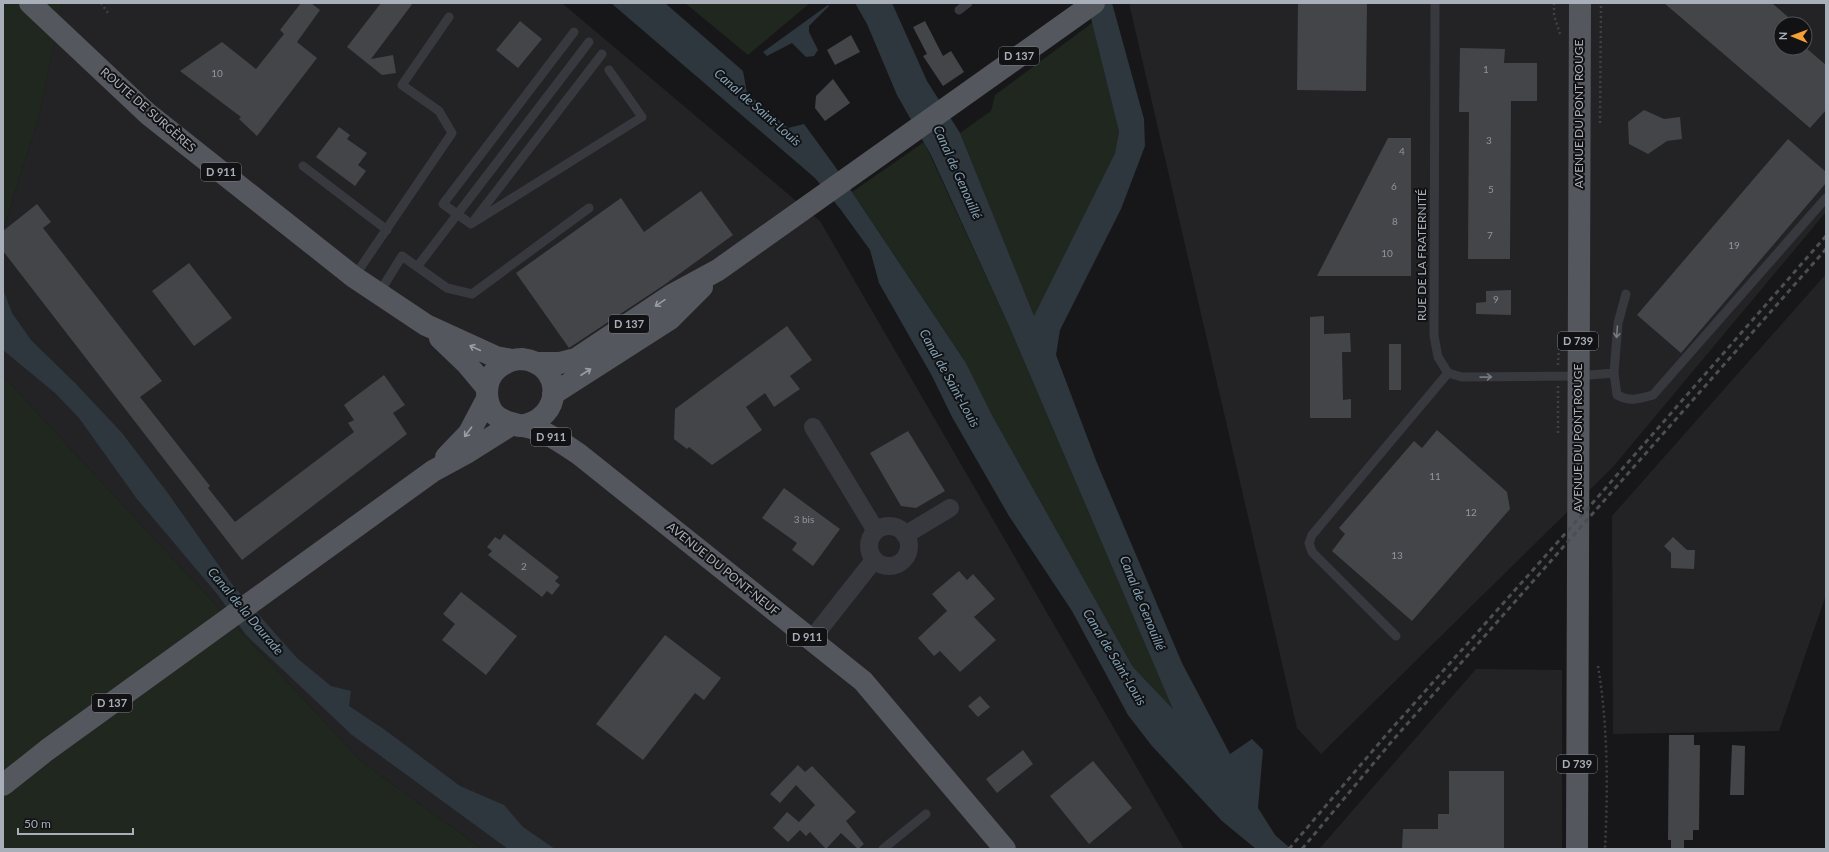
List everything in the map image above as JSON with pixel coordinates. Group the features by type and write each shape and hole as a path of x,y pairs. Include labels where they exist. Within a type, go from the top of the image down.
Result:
{"main road":[{"name":"ROUTE DE SURGÈRES","path":"30,3 148,114 354,277 426,325"},
{"name":"AVENUE DU PONT ROUGE","path":"1577,849 1580,3"},
{"name":"D 137","path":"537,363 560,363 576,359 672,295 718,270 948,107 1086,6"},
{"name":"D 137","path":"552,399 670,319 718,270"},
{"name":"D 911","path":"426,325 496,358 512,360"},
{"name":"D 911","path":"426,325 466,363 487,393"},
{"path":"512,360 524,360 537,363 549,376 552,399 546,413 539,420 529,425 515,425 503,421 496,415 487,393 490,378 495,370 512,360"},
{"name":"D 137","path":"433,471 469,433 487,393"},
{"name":"D 911","path":"552,399 560,422 580,455"},
{"name":"D 137","path":"3,785 46,750 433,471 515,425"},
{"name":"D 911","path":"515,425 538,430 580,455"},
{"name":"AVENUE DU PONT-NEUF","path":"580,455 863,681 1005,849"}],"street":[{"path":"813,427 876,531"},
{"path":"905,535 950,508"},
{"path":"888,526 895,527 905,535 908,548 907,554 898,564 886,566 874,560 869,548 872,536 876,531 888,526"},
{"path":"811,640 874,560"}],"lane":[{"path":"959,10 968,3"},
{"name":"RUE DE LA FRATERNITÉ","path":"1435,3 1434,336 1438,356 1448,373"},
{"path":"354,277 452,133 439,111 402,85 449,17"},
{"path":"470,224 443,204 574,32"},
{"path":"417,267 456,214 589,42"},
{"path":"470,224 602,54"},
{"path":"470,224 642,118 609,70"},
{"path":"303,166 387,230"},
{"path":"1626,294 1618,323 1614,373 1617,395 1636,400 1653,395 1826,198"},
{"path":"379,293 402,256 447,288 472,294 588,208"},
{"path":"1396,636 1312,552 1309,543 1312,535 1448,373 1462,377 1578,376 1614,373"},
{"path":"883,849 926,814"}],"path":[{"path":"101,3 108,13"},
{"path":"1599,130 1601,115 1601,3"},
{"path":"1597,660 1603,698 1605,728 1605,849"}],"shaded area":[{"path":"3,3 62,3 40,113 3,230"},
{"path":"62,3 562,3 820,221 1184,849 482,849 362,762 3,376 3,230 40,113"},
{"path":"685,3 810,3 748,55"},
{"path":"1129,3 1826,3 1826,212 1612,468 1321,754 1297,728"},
{"path":"1092,23 1119,132 1115,153 1034,317 960,133 991,111 995,95"},
{"path":"924,142 1009,326 1174,710 1133,667 992,415 966,363 852,192"},
{"path":"1826,274 1826,595 1779,731 1613,734 1612,516"},
{"path":"3,376 362,762 482,849 3,849"},
{"path":"1476,669 1562,670 1562,849 1319,849"}],"water":[{"path":"611,3 665,3 743,71 747,93 788,128 804,124 834,165 966,363 992,415 1133,667 1173,709 1009,326 931,155 897,95 867,24 855,3 892,3 927,81 960,133 1034,316 1115,153 1119,132 1092,23 1089,3 1112,3 1144,119 1145,146 1121,209 1060,330 1056,355 1097,463 1182,663 1230,754 1252,739 1263,750 1258,808 1275,835 1291,849 1256,849 1222,821 1152,746 1128,715 1072,611 1009,516 952,417 932,376 879,283 870,250 841,210 815,178"},
{"path":"828,5 829,6 809,26 809,32 818,50 814,56 806,57 792,43 767,56 763,52"},
{"name":"Canal de la Daurade","path":"3,289 12,313 31,340 76,384 122,433 167,492 232,584 297,658 331,686 351,691 349,706 385,730 460,786 504,805 523,827 555,849 508,849 352,735 246,635 218,595 137,499 79,418 55,393 3,350"}],"building":[{"path":"301,3 311,3 320,10 297,42 317,58 257,136 239,119 241,117 180,71 222,42 256,69 284,34 280,30"},
{"path":"381,3 413,3 371,59 393,55 396,73 382,75 347,47"},
{"path":"1298,3 1367,3 1366,91 1297,90"},
{"path":"1664,3 1772,3 1787,16 1773,16 1773,56 1813,56 1813,54 1826,65 1826,110 1810,128"},
{"path":"520,21 542,39 518,68 496,50"},
{"path":"925,21 943,56 951,51 964,72 943,86 923,56 927,54 913,27"},
{"path":"851,35 860,52 835,65 827,50"},
{"path":"1460,48 1505,49 1504,63 1537,63 1537,101 1511,101 1510,259 1468,259 1469,112 1459,112"},
{"path":"833,79 850,103 825,121 815,108 816,96"},
{"path":"1644,110 1664,119 1680,117 1682,139 1667,141 1648,154 1629,144 1628,122"},
{"path":"339,127 350,135 347,139 367,153 358,165 366,171 355,186 316,157"},
{"path":"1388,138 1411,138 1411,276 1317,276"},
{"path":"1788,139 1826,172 1826,183 1681,353 1637,315"},
{"path":"701,191 733,235 664,285 569,348 516,273 621,198 644,232"},
{"path":"37,204 51,222 43,228 162,381 140,397 210,486 208,488 235,522 354,432 348,423 354,420 344,405 384,375 405,405 393,413 407,434 242,560 3,251 3,231"},
{"path":"189,263 232,318 194,346 152,291"},
{"path":"1511,290 1511,315 1476,314 1476,303 1486,302 1486,291"},
{"path":"1324,316 1324,334 1350,333 1351,352 1342,352 1343,400 1351,399 1351,418 1310,418 1310,317"},
{"path":"787,326 812,360 790,376 800,389 774,407 765,393 746,407 762,430 712,465 689,447 687,449 674,439 675,409"},
{"path":"1389,344 1401,344 1401,390 1389,390"},
{"path":"1437,430 1507,492 1510,509 1412,621 1332,551 1345,534 1339,528 1414,441 1422,448"},
{"path":"908,431 945,491 916,508 901,506 870,453"},
{"path":"784,488 840,529 813,566 792,550 797,543 762,518"},
{"path":"504,534 559,577 555,581 560,585 552,595 547,591 542,597 488,555 492,551 487,547 495,537 500,540"},
{"path":"1673,537 1687,550 1695,550 1694,569 1671,568 1671,553 1664,546"},
{"path":"959,571 967,580 973,574 995,599 974,617 996,640 960,672 940,651 934,656 918,638 947,611 932,594"},
{"path":"461,592 517,636 486,675 442,640 455,624 443,614"},
{"path":"665,635 721,678 704,700 695,693 643,760 596,724"},
{"path":"980,696 990,707 978,717 968,706"},
{"path":"1669,735 1694,735 1694,745 1700,745 1699,830 1693,830 1693,840 1684,840 1684,848 1671,848 1671,840 1668,840"},
{"path":"1732,745 1745,746 1744,795 1730,795"},
{"path":"1023,750 1033,764 997,793 986,779"},
{"path":"1093,761 1132,808 1089,844 1050,796"},
{"path":"798,765 805,772 812,766 856,812 846,821 864,844 858,849 841,833 826,849 810,832 806,836 800,830 788,842 773,828 787,812 799,822 815,805 796,785 780,803 770,794"},
{"path":"1449,771 1504,771 1504,849 1402,849 1403,829 1438,829 1438,814 1449,814"}],"railway":[{"path":"1289,849 1387,734 1596,499 1826,236"},
{"path":"1302,849 1393,740 1826,249"}],"water label":[{"name":"Canal de Saint-Louis","path":"758,107"},
{"name":"Canal de Genouillé","path":"958,172"},
{"name":"Canal de Saint-Louis","path":"950,378"},
{"name":"Canal de Genouillé","path":"1143,603"},
{"name":"Canal de Saint-Louis","path":"1115,657"}]}
